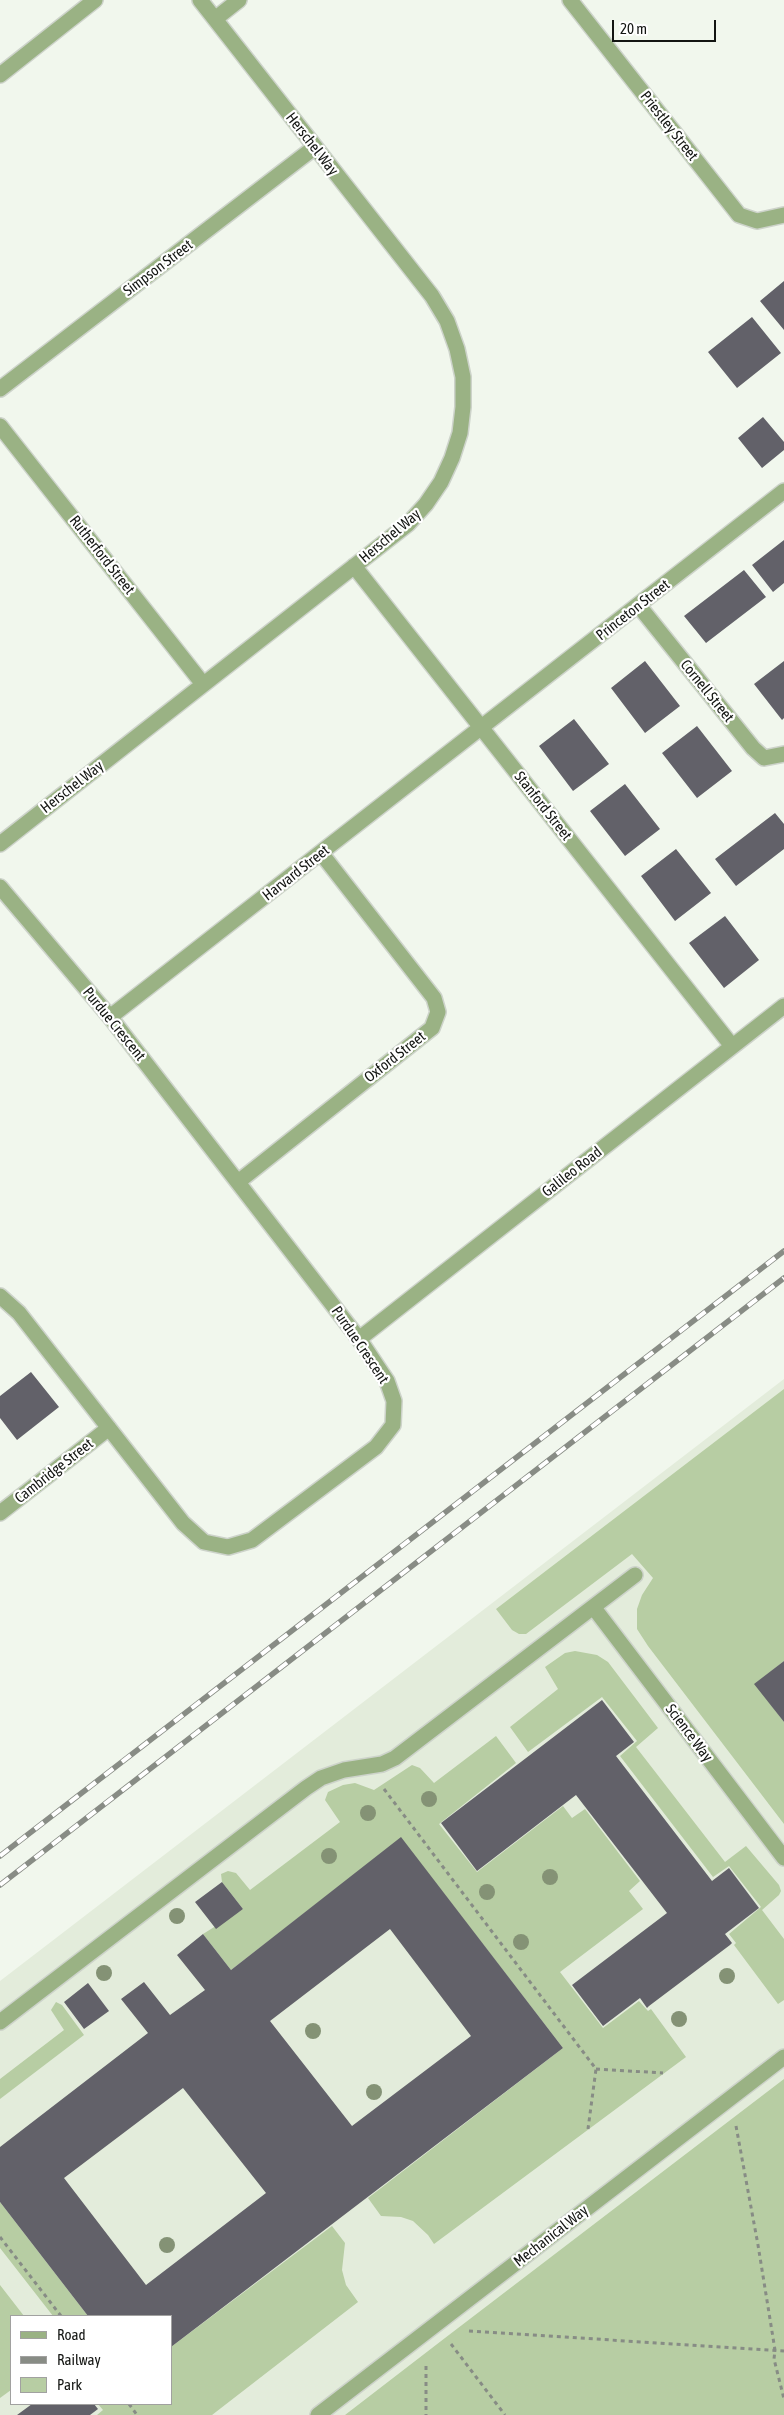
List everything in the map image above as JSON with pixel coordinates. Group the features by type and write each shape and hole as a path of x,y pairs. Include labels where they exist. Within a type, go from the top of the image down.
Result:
{"street":[{"path":"0,75 95,0"},
{"name":"Herschel Way","path":"0,844 408,524 426,504 441,482 452,458 460,433 463,407 463,377 458,349 447,322 432,296 200,0"},
{"path":"215,19 239,0"},
{"name":"Priestley Street","path":"570,0 739,214 757,221 784,215"},
{"name":"Simpson Street","path":"0,389 315,147"},
{"name":"Rutherford Street","path":"0,426 203,684"},
{"name":"Princeton Street","path":"481,728 784,491"},
{"name":"Stanford Street","path":"354,566 732,1046"},
{"name":"Cornell Street","path":"639,606 753,748 764,758 784,754"},
{"name":"Harvard Street","path":"110,1017 481,728"},
{"name":"Oxford Street","path":"238,1182 432,1028 438,1012 434,998 321,853"},
{"name":"Purdue Crescent","path":"0,887 110,1017 359,1339 387,1382 394,1401 393,1425 376,1447 252,1540 228,1547 204,1542 183,1523 19,1313 0,1296"},
{"name":"Galileo Road","path":"359,1339 784,1006"},
{"name":"Cambridge Street","path":"0,1513 109,1428"},
{"path":"0,2022 306,1788 321,1778 344,1770 382,1764 395,1758 635,1575"},
{"name":"Science Way","path":"594,1608 784,1858"},
{"name":"Mechanical Way","path":"318,2415 784,2057"}],"path":[{"path":"366,1766 596,2069 588,2129"},
{"path":"596,2069 663,2074"},
{"path":"734,2095 737,2131 776,2350 774,2359 784,2399"},
{"path":"0,2236 60,2315"},
{"path":"468,2331 784,2351"},
{"path":"446,2338 505,2415"},
{"path":"426,2358 426,2415"},
{"path":"130,2405 138,2415"}],"shaded area":[{"path":"784,1379 784,2415 0,2415 0,1981"}],"green space":[{"path":"784,1389 784,1661 755,1684 784,1722 784,1824 637,1629 637,1609 642,1595 653,1578 632,1554 526,1634 519,1634 512,1630 496,1609"},
{"path":"575,1651 597,1655 608,1662 658,1728 636,1747 725,1862 746,1846 779,1885 781,1891 779,1895 762,1910 784,1939 784,2000 778,2004 734,1945 736,1943 729,1934 761,1907 729,1866 713,1877 620,1756 637,1741 602,1697 528,1752 510,1727 558,1689 545,1667 565,1653"},
{"path":"496,1736 516,1763 439,1824 477,1872 563,1806 572,1818 585,1809 640,1881 629,1891 643,1909 560,1972 603,2028 639,2001 648,2011 651,2009 686,2057 434,2244 428,2235 413,2221 401,2217 381,2216 368,2198 563,2048 401,1838 231,1970 203,1934 243,1909 222,1882 221,1874 228,1871 236,1873 250,1890 340,1822 325,1800 328,1792 343,1785 355,1783 374,1790 412,1765 420,1768 434,1783"},
{"path":"56,2002 62,2005 84,2035 0,2099 0,2079 64,2030 51,2010"},
{"path":"784,2079 784,2415 345,2415 445,2338"},
{"path":"0,2202 87,2315 52,2315 0,2248"},
{"path":"332,2226 345,2243 342,2270 346,2285 358,2302 212,2415 97,2415 103,2410 99,2405 172,2405 172,2346"},
{"path":"0,2285 23,2315 10,2315 10,2391 0,2398"}],"building":[{"path":"784,281 784,330 760,301"},
{"path":"752,317 781,353 737,388 708,352"},
{"path":"763,417 784,442 784,450 762,468 738,438"},
{"path":"784,540 784,583 773,592 752,565"},
{"path":"744,570 766,597 706,643 684,616"},
{"path":"645,661 680,706 645,733 611,688"},
{"path":"784,661 784,718 782,720 754,684"},
{"path":"574,719 609,764 573,791 539,746"},
{"path":"697,726 732,771 697,798 662,753"},
{"path":"625,784 660,829 625,856 590,811"},
{"path":"775,813 784,824 784,849 736,886 715,859"},
{"path":"676,849 711,893 675,921 641,876"},
{"path":"725,916 759,960 724,988 689,943"},
{"path":"31,1372 59,1407 17,1440 0,1418 0,1396"},
{"path":"784,1661 784,1722 754,1684"},
{"path":"602,1700 634,1742 616,1756 712,1881 729,1868 759,1908 725,1934 732,1943 730,1945 647,2008 640,1998 603,2026 572,1985 667,1913 576,1795 477,1871 441,1823"},
{"path":"401,1837 563,2048 172,2346 172,2315 87,2315 0,2202 0,2147 148,2033 121,1999 144,1982 170,2015 205,1990 177,1955 203,1934 231,1970","holes":["390,1929 471,2036 352,2126 270,2021","183,2088 266,2193 146,2285 64,2178"]},
{"path":"222,1882 243,1909 216,1929 195,1902"},
{"path":"88,1983 109,2011 84,2029 64,2002"},
{"path":"31,2405 95,2405 98,2409 90,2415 17,2415"}],"railway":[{"path":"0,1856 784,1251"},
{"path":"0,1885 784,1278"}]}
